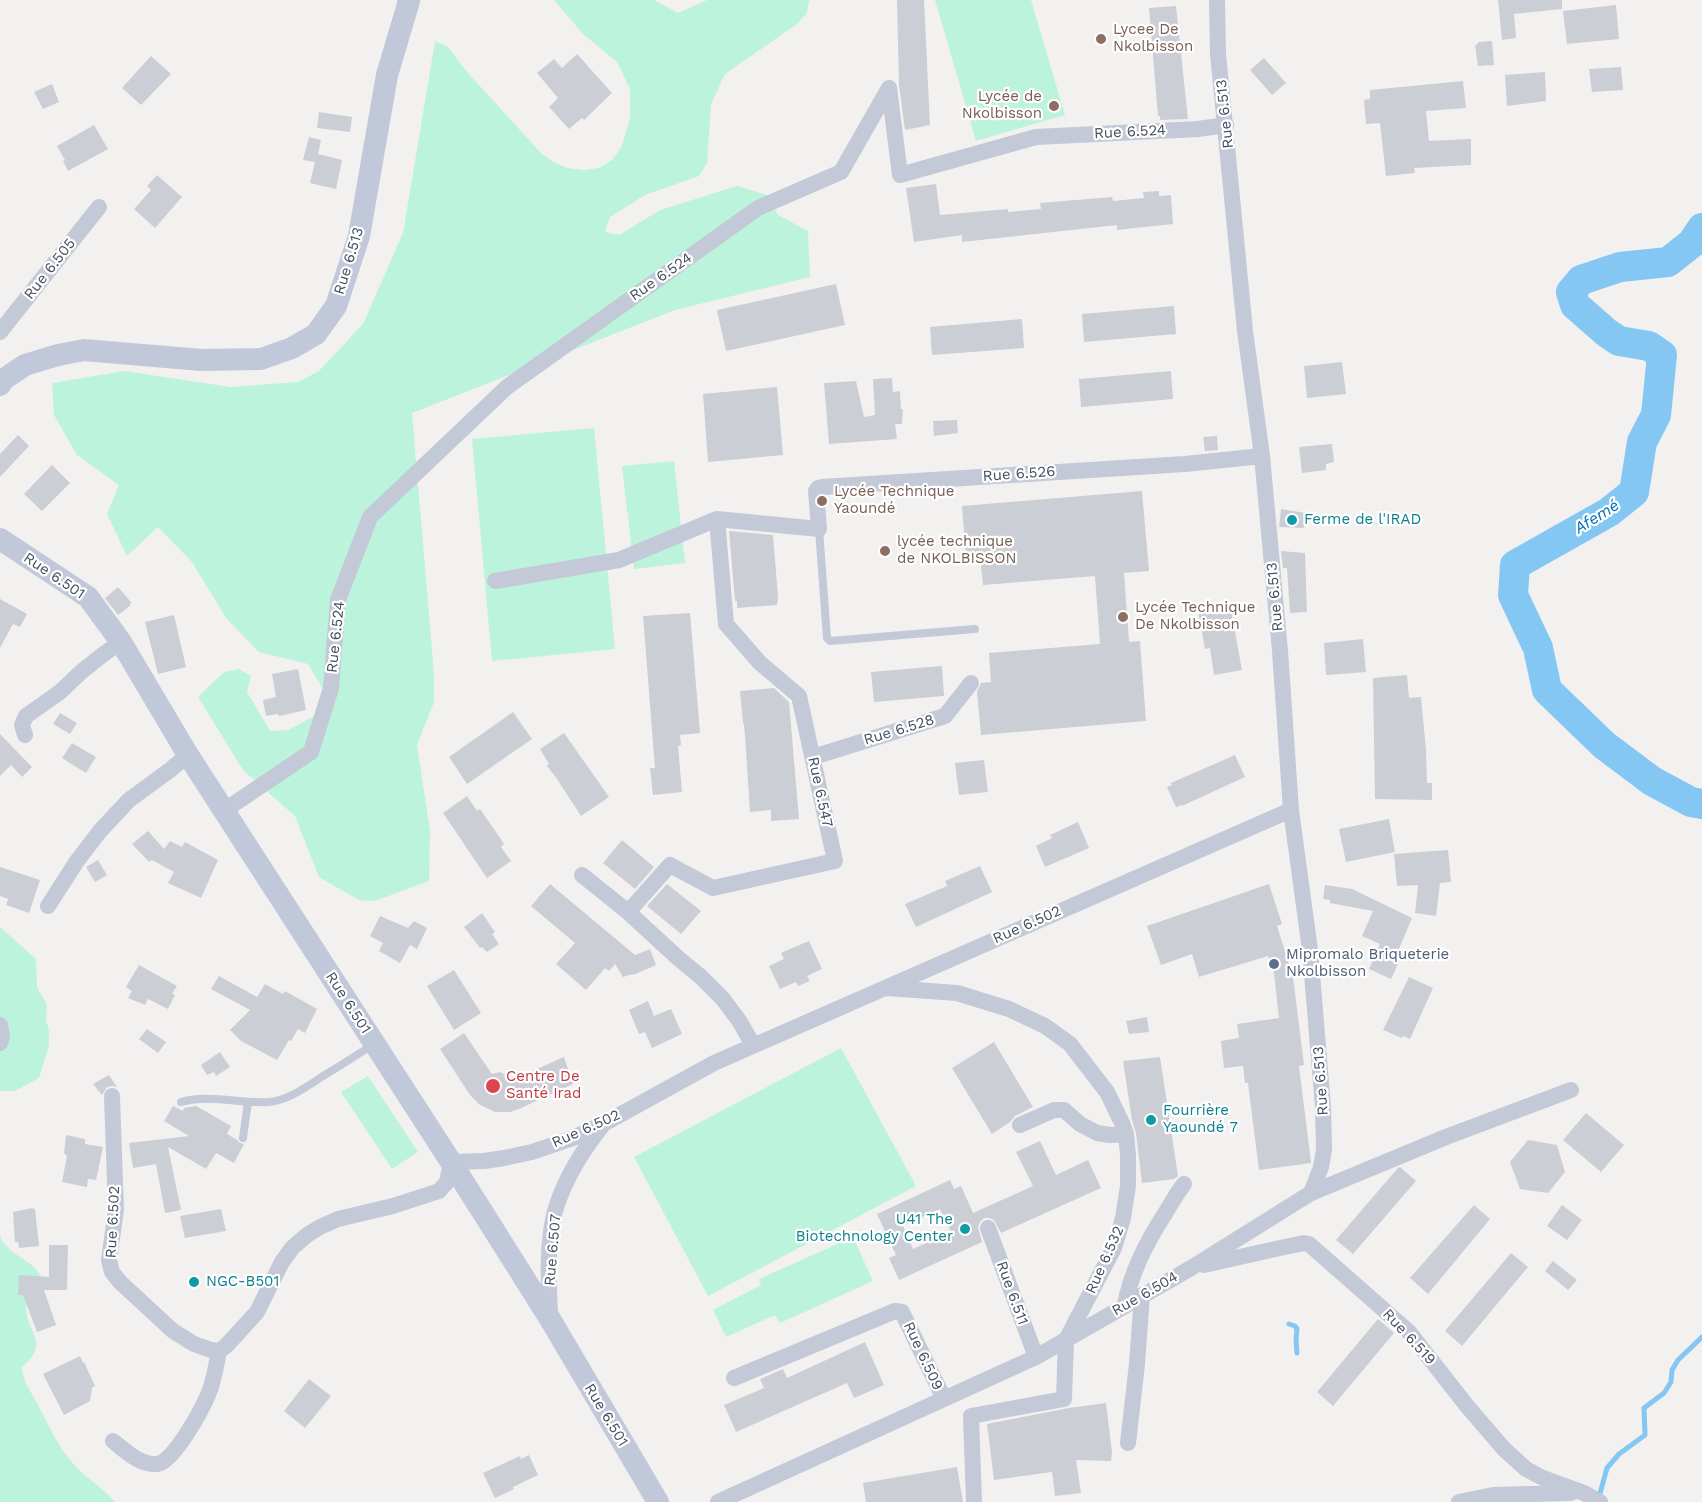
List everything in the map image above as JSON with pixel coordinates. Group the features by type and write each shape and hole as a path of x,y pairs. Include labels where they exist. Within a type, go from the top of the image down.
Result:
{"street":[{"name":"Rue 6.513","path":"0,385 4,379 25,365 84,350 201,360 261,359 291,348 316,334 336,306 358,236 387,75 409,0"},
{"name":"Rue 6.513","path":"1217,0 1218,54 1245,331 1262,456 1280,651 1291,810 1310,950 1323,1107 1324,1150 1321,1167 1311,1192"},
{"name":"Rue 6.524","path":"225,810 311,752 331,688 338,600 370,517 507,387 758,208 841,172 890,88 900,175 1036,137 1198,129 1226,124"},
{"name":"Rue 6.505","path":"0,332 99,207"},
{"name":"Rue 6.526","path":"819,529 816,491 822,487 1185,464 1262,456"},
{"path":"495,580 619,560 717,519 819,529"},
{"name":"Rue 6.547","path":"628,912 670,866 713,888 835,861 799,696 760,663 726,624 717,519"},
{"name":"Rue 6.501","path":"0,539 88,597 121,642 188,755 550,1319 658,1502"},
{"path":"25,735 22,724 26,716 60,692 81,672 121,642"},
{"name":"Rue 6.528","path":"813,757 945,716 971,682"},
{"path":"48,906 77,861 100,831 129,800 171,771 188,755"},
{"name":"Rue 6.502","path":"451,1162 484,1161 532,1152 573,1138 714,1063 1291,810"},
{"path":"582,875 628,912 701,977 723,999 740,1022 753,1046"},
{"name":"Rue 6.532","path":"884,988 957,993 1009,1009 1045,1026 1070,1044 1107,1092 1126,1134 1128,1186 1124,1218 1114,1248 1066,1340 1064,1399 972,1416 974,1502"},
{"path":"0,1025 2,1036 0,1043"},
{"name":"Rue 6.504","path":"718,1502 1036,1357 1191,1268 1311,1192 1446,1137 1571,1090"},
{"name":"Rue 6.502","path":"112,1096 116,1210 109,1260 112,1272 173,1331 194,1344 211,1350 219,1350"},
{"path":"1020,1125 1060,1109 1071,1114 1080,1124 1098,1133 1126,1134"},
{"name":"Rue 6.507","path":"550,1319 549,1266 555,1210 564,1186 589,1143 605,1123"},
{"path":"113,1441 135,1459 154,1464 166,1461 189,1431 208,1395 215,1375 219,1350 226,1346 257,1312 282,1262 292,1248 307,1235 338,1219 393,1206 439,1191 447,1182 451,1162"},
{"path":"1125,1305 1129,1285 1145,1248 1184,1184"},
{"name":"Rue 6.511","path":"988,1228 1036,1357"},
{"name":"Rue 6.519","path":"1191,1268 1304,1243 1309,1244 1409,1332 1504,1449 1527,1469 1543,1478 1584,1493 1600,1502"},
{"path":"1128,1443 1142,1295"},
{"name":"Rue 6.509","path":"734,1378 891,1311 902,1312 944,1399"},
{"path":"1459,1502 1493,1495 1584,1493"}],"lane":[{"name":"Rue 6.526","path":"819,529 827,638 834,642 975,629"},
{"path":"181,1102 197,1098 218,1098 269,1102 290,1096 375,1044"},
{"path":"243,1138 248,1102"}],"green space":[{"path":"554,0 654,0 678,13 707,0 809,0 807,13 797,24 725,74 711,104 707,163 699,176 645,195 610,217 605,232 619,235 660,210 737,186 767,195 778,215 808,231 810,277 675,310 412,413 434,674 434,702 417,745 430,831 429,881 375,901 359,900 319,877 295,816 243,770 198,697 224,672 239,669 251,676 247,692 270,731 288,730 322,712 327,696 308,664 259,652 226,618 192,562 158,527 127,556 107,514 119,485 77,455 54,415 52,383 124,371 231,387 298,382 319,371 363,324 403,233 435,41 448,47 467,72 541,153 553,162 568,168 584,170 599,168 612,160 621,148 630,119 630,89 617,62 583,34"},
{"path":"935,0 1031,0 1065,115 976,141"},
{"path":"594,428 615,649 492,661 472,439"},
{"path":"674,461 685,563 634,569 622,466"},
{"path":"0,927 36,959 37,987 47,1005 49,1046 39,1078 15,1091 0,1091"},
{"path":"841,1048 916,1186 708,1296 634,1157"},
{"path":"368,1076 418,1152 392,1169 341,1092"},
{"path":"0,1236 9,1248 32,1266 41,1277 27,1302 28,1320 36,1342 31,1358 22,1367 27,1385 64,1452 77,1468 115,1502 0,1502"},
{"path":"853,1237 873,1281 780,1323 775,1315 726,1337 713,1310 761,1285 759,1279"}],"building":[{"path":"897,0 924,0 930,125 905,130 899,85"},
{"path":"1498,0 1562,0 1562,9 1514,14 1516,38 1502,40"},
{"path":"1616,5 1619,39 1567,44 1563,11"},
{"path":"1176,6 1188,119 1160,120 1149,8"},
{"path":"1492,41 1494,65 1478,66 1475,45 1478,42"},
{"path":"577,54 612,93 584,120 582,118 569,129 549,107 558,98 537,73 554,59 562,68"},
{"path":"151,56 171,74 141,105 122,88"},
{"path":"1264,58 1286,83 1272,95 1250,70"},
{"path":"1621,67 1623,90 1592,92 1589,69"},
{"path":"1545,72 1546,101 1507,106 1505,75"},
{"path":"1463,81 1466,108 1426,111 1429,141 1471,139 1471,165 1414,168 1415,173 1386,176 1380,123 1366,124 1364,100 1370,99 1370,90"},
{"path":"52,84 59,102 43,109 34,92"},
{"path":"319,112 352,117 350,132 317,128"},
{"path":"94,125 108,149 68,171 57,146"},
{"path":"309,137 321,140 318,154 342,160 336,189 310,183 315,162 303,160"},
{"path":"157,175 182,197 155,228 134,209 151,190 147,186"},
{"path":"936,184 940,215 1008,209 1008,212 1041,209 1040,203 1112,197 1113,201 1144,198 1143,192 1159,191 1159,196 1171,195 1173,224 1117,230 1117,225 962,242 962,235 914,242 906,188"},
{"path":"836,284 845,325 726,351 717,310"},
{"path":"1174,306 1176,334 1084,342 1082,314"},
{"path":"1022,319 1024,348 932,355 930,327"},
{"path":"1342,362 1346,394 1307,398 1304,366"},
{"path":"1171,371 1173,399 1081,407 1079,379"},
{"path":"892,378 893,392 900,391 901,409 903,409 902,424 895,424 897,439 829,444 824,383 856,381 864,417 875,415 873,379"},
{"path":"777,387 783,455 708,462 703,394"},
{"path":"957,420 958,433 934,436 933,421"},
{"path":"18,435 29,446 0,477 0,454"},
{"path":"1217,436 1218,450 1205,451 1203,437"},
{"path":"1332,444 1334,462 1326,464 1326,470 1302,473 1299,447"},
{"path":"52,465 70,483 42,511 24,494"},
{"path":"1142,491 1149,571 1124,573 1129,642 1140,641 1146,721 981,735 977,692 981,683 991,682 989,653 1100,644 1095,576 983,585 980,556 966,557 962,506"},
{"name":"Ferme de l'IRAD","path":"1281,509 1306,513 1304,528 1279,527"},
{"path":"729,531 773,535 777,605 737,608"},
{"path":"1281,551 1305,553 1307,612 1290,613 1287,568 1283,568"},
{"path":"118,587 131,602 130,606 118,615 105,598"},
{"path":"0,599 27,614 20,627 13,624 0,648"},
{"path":"1230,605 1242,670 1214,675 1210,648 1205,649 1198,611"},
{"path":"690,613 700,733 680,735 681,745 678,746 682,792 653,795 650,768 655,768 643,616"},
{"path":"174,615 186,667 158,674 145,622"},
{"path":"1363,639 1366,672 1326,675 1324,643"},
{"path":"942,666 944,696 874,702 871,672"},
{"path":"298,669 306,710 279,716 278,714 266,716 263,700 276,697 272,674"},
{"path":"1407,675 1409,698 1421,697 1427,783 1432,783 1432,800 1375,799 1373,678"},
{"path":"774,688 789,702 799,819 771,821 771,810 750,812 740,691"},
{"path":"513,712 532,739 467,784 449,757"},
{"path":"60,713 77,723 70,734 53,724"},
{"path":"564,733 609,797 581,816 547,766 549,764 540,749"},
{"path":"0,734 32,767 22,777 11,765 0,776"},
{"path":"72,743 96,757 86,773 62,758"},
{"path":"1235,755 1245,777 1176,807 1167,787 1172,785 1171,783"},
{"path":"984,760 988,792 959,795 955,763"},
{"path":"467,796 477,811 480,809 496,832 504,844 501,847 511,861 487,878 443,813"},
{"path":"1389,819 1395,852 1346,862 1339,829"},
{"path":"1078,822 1089,848 1045,867 1036,846 1052,838 1050,835"},
{"path":"148,831 164,849 170,841 182,847 185,842 218,860 201,898 168,883 174,872 152,860 149,862 132,844"},
{"path":"622,840 654,867 635,889 603,863"},
{"path":"1448,850 1451,882 1440,883 1436,916 1415,913 1418,885 1397,886 1394,854"},
{"path":"98,860 107,875 95,882 86,867"},
{"path":"980,866 992,892 916,927 905,904 947,886 945,881"},
{"path":"0,867 40,880 29,913 6,905 8,899 0,896"},
{"path":"550,884 635,955 650,949 656,965 623,977 615,964 609,971 605,968 586,990 556,964 575,943 531,906"},
{"path":"667,884 701,911 681,934 647,906"},
{"path":"1269,884 1282,924 1277,926 1293,977 1304,1065 1299,1066 1311,1163 1259,1170 1248,1083 1245,1083 1243,1066 1224,1068 1221,1041 1239,1038 1237,1024 1279,1018 1274,973 1268,956 1199,977 1192,954 1161,965 1147,926"},
{"path":"1325,885 1352,889 1412,918 1399,949 1404,951 1391,979 1369,969 1380,944 1362,936 1373,911 1330,903 1330,900 1323,899"},
{"path":"482,913 495,932 492,934 499,944 487,952 482,947 480,948 464,927"},
{"path":"380,916 408,928 414,921 427,928 417,949 410,945 400,963 379,951 383,943 370,936"},
{"path":"809,941 822,969 807,976 810,981 798,986 796,982 780,989 769,966 784,959 781,953"},
{"path":"139,965 177,986 168,1009 148,999 145,1005 128,998 132,991 126,987"},
{"path":"454,970 481,1013 454,1030 427,986"},
{"path":"219,976 257,997 265,984 283,994 285,991 317,1009 305,1033 298,1029 277,1060 241,1041 230,1030 250,1010 211,989"},
{"path":"1409,977 1433,988 1410,1039 1383,1030"},
{"path":"648,1001 654,1016 671,1009 682,1034 652,1048 645,1032 639,1034 629,1010"},
{"path":"1147,1017 1149,1032 1129,1034 1126,1021"},
{"path":"147,1029 166,1042 158,1053 139,1039"},
{"path":"464,1033 492,1074 500,1072 514,1079 564,1057 573,1084 510,1112 495,1112 480,1105 470,1095 440,1049"},
{"path":"994,1042 1033,1107 1015,1116 992,1134 952,1068"},
{"path":"220,1052 230,1067 216,1076 214,1072 207,1075 201,1065"},
{"name":"Fourrière Yaoundé 7","path":"1160,1057 1178,1176 1174,1179 1142,1183 1123,1061"},
{"path":"109,1075 117,1087 107,1087 102,1095 93,1084"},
{"path":"173,1106 183,1111 184,1108 196,1106 231,1126 227,1134 244,1144 234,1163 216,1153 206,1169 168,1147 181,1210 165,1213 156,1164 133,1168 129,1143 189,1136 164,1121"},
{"path":"1586,1113 1624,1145 1601,1172 1563,1140"},
{"path":"66,1135 85,1139 85,1144 103,1147 96,1180 88,1179 87,1187 62,1182 67,1156 64,1153"},
{"path":"1528,1140 1557,1145 1565,1172 1548,1193 1520,1189 1510,1162"},
{"path":"1040,1141 1056,1175 1088,1160 1101,1188 1001,1233 994,1220 984,1218 978,1227 982,1242 899,1280 889,1258 896,1255 877,1214 950,1180 954,1189 961,1186 973,1213 1033,1186 1016,1152","holes":["940,1209 951,1232 913,1249 903,1226"]},
{"path":"1400,1167 1416,1181 1353,1254 1336,1240"},
{"path":"1474,1205 1490,1219 1428,1294 1410,1278"},
{"path":"1562,1205 1582,1220 1567,1240 1547,1226"},
{"path":"35,1209 39,1246 19,1248 18,1242 15,1242 13,1212"},
{"path":"221,1209 226,1231 185,1238 180,1216"},
{"path":"49,1245 68,1245 67,1290 44,1290 56,1325 37,1332 23,1295 18,1295 19,1275 49,1277"},
{"path":"1511,1253 1528,1267 1462,1346 1445,1331"},
{"path":"1553,1261 1577,1280 1568,1290 1545,1271"},
{"path":"1378,1319 1394,1333 1333,1406 1317,1392"},
{"path":"865,1342 884,1385 854,1398 847,1383 736,1432 724,1405 764,1388 760,1379 783,1369 787,1378"},
{"path":"80,1356 95,1386 92,1388 90,1401 64,1415 43,1374"},
{"path":"309,1379 331,1396 305,1428 284,1411"},
{"path":"1106,1403 1111,1461 1076,1460 1081,1493 1055,1496 1052,1472 994,1480 987,1424"},
{"path":"529,1455 538,1475 495,1498 483,1473 520,1456 521,1459"},
{"path":"957,1467 963,1502 866,1502 863,1483"}],"waterway":[{"name":"Afemé","path":"1702,228 1692,243 1668,262 1620,267 1581,280 1571,292 1575,305 1607,333 1619,341 1649,346 1662,355 1656,415 1642,442 1634,492 1609,512 1515,565 1513,595 1538,648 1547,690 1604,745 1652,781 1691,802 1702,804"},
{"path":"1289,1324 1297,1329 1297,1353"},
{"path":"1599,1497 1607,1468 1619,1454 1645,1435 1644,1408 1664,1393 1671,1382 1672,1370 1678,1360 1702,1337"}],"place":[{"name":"Lycee De Nkolbisson","path":"1101,39"},
{"name":"Lycée de Nkolbisson","path":"1054,106"},
{"name":"Lycée Technique Yaoundé","path":"822,501"},
{"name":"Ferme de l'IRAD","path":"1292,520"},
{"name":"lycée technique de NKOLBISSON","path":"885,551"},
{"name":"Lycée Technique De Nkolbisson","path":"1123,617"},
{"name":"Mipromalo Briqueterie Nkolbisson","path":"1274,964"},
{"name":"Centre De Santé Irad","path":"493,1086"},
{"name":"Fourrière Yaoundé 7","path":"1151,1120"},
{"name":"U41 The Biotechnology Center","path":"965,1229"},
{"name":"NGC-B501","path":"194,1282"}]}
